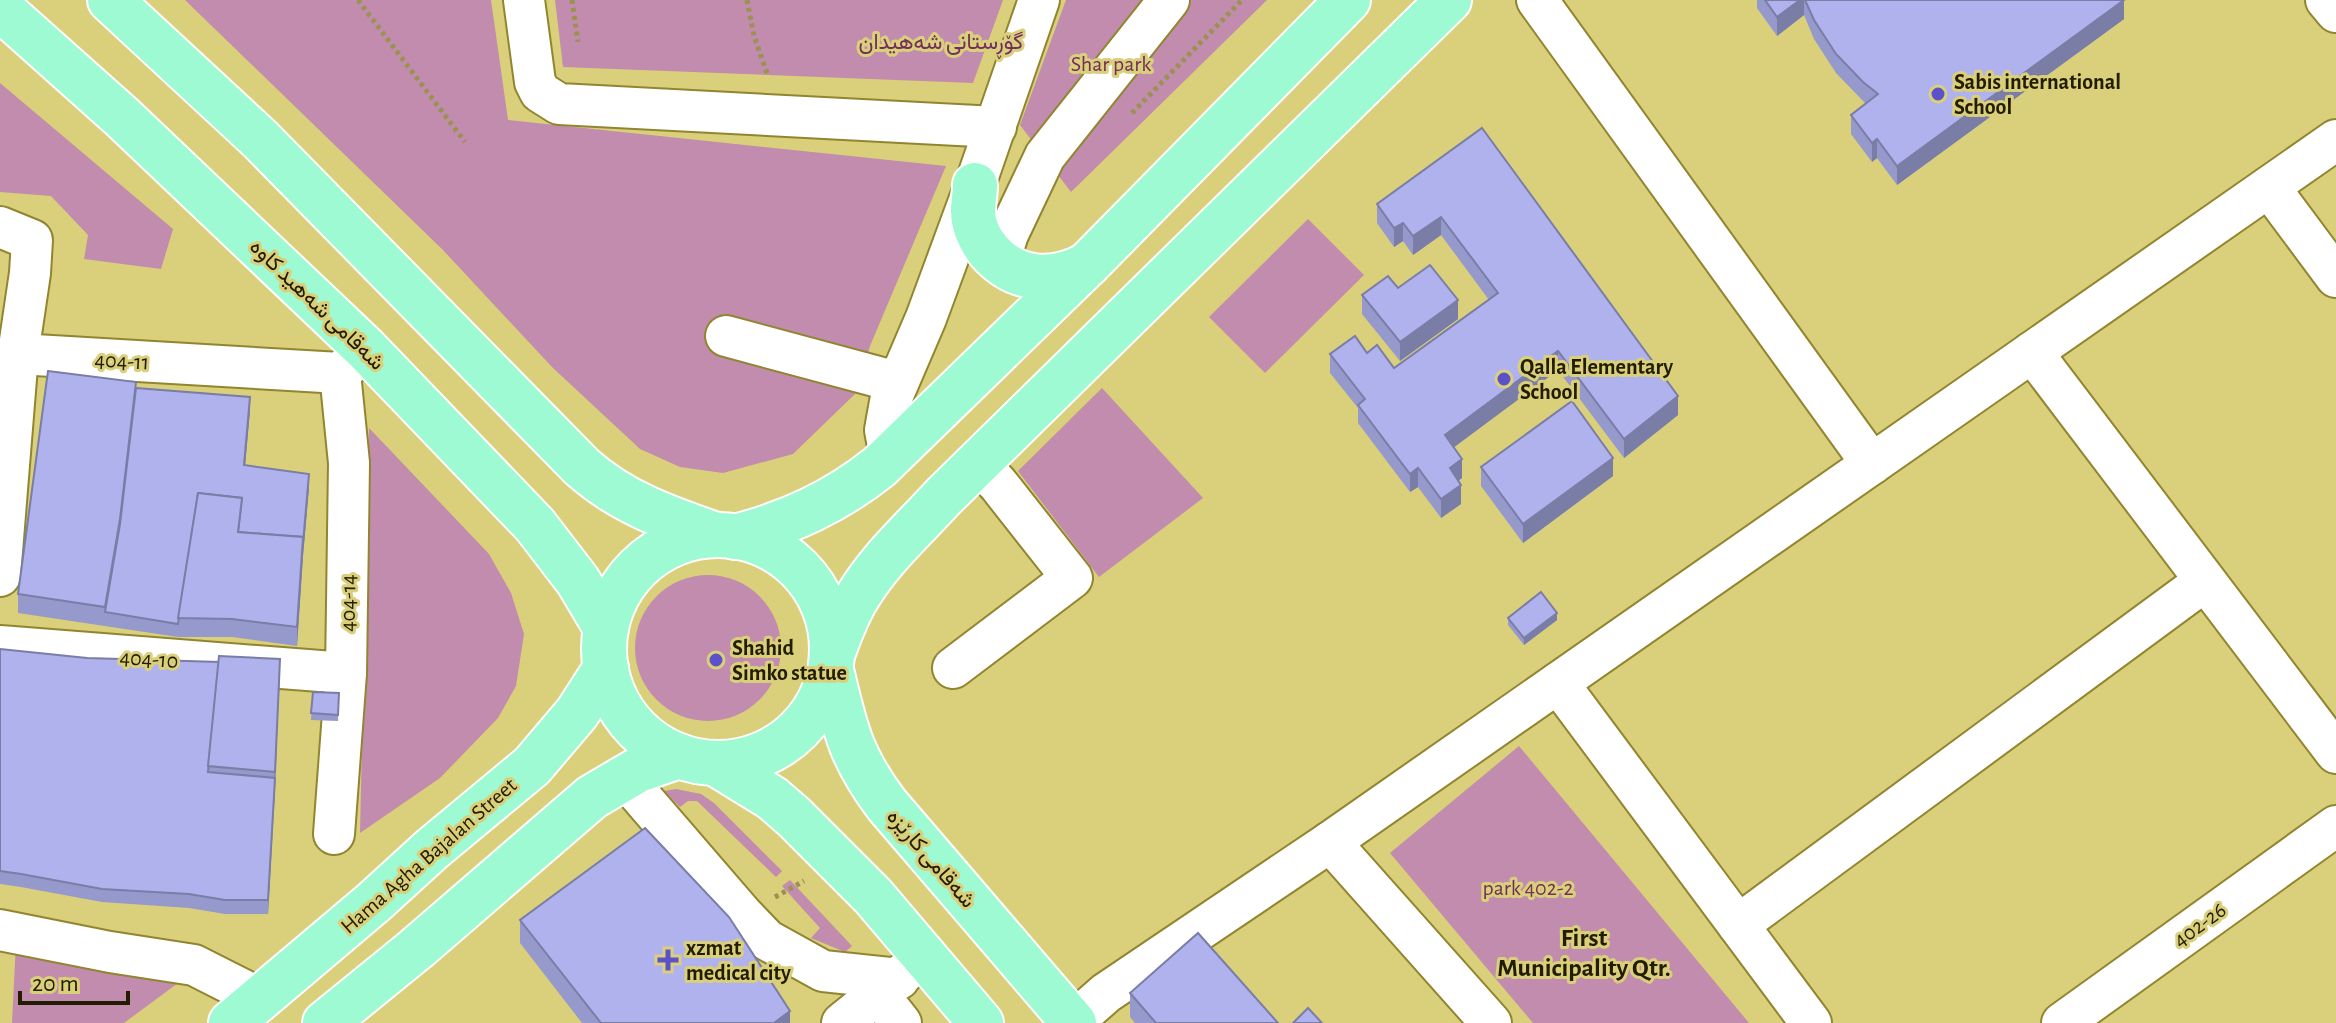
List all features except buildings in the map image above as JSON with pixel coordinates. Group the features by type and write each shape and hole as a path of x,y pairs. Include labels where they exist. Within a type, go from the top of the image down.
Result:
{"main road":[{"path":"110,0 260,139 590,475 629,502 726,536 766,546 794,564 816,589 829,619 832,661"},
{"path":"981,1023 901,988 873,896 772,798 697,760 652,742 630,721 615,696 606,648 620,592 645,562 678,543 783,523 823,506 859,483 890,457 1087,265 1348,0"},
{"path":"325,1023 416,949 571,814 624,777 697,760 747,760 777,748 802,727 821,701 832,661 858,595 883,562 943,497 1449,0"},
{"name":"شەقامی شەهید کاوە","path":"0,8 122,117 353,361 535,525 578,581 606,648"},
{"path":"975,185 972,213 981,241 999,262 1027,276 1042,278 1058,277 1087,265"},
{"name":"Hama Agha Bajalan Street","path":"245,1011 532,766 577,713 606,648"},
{"name":"شەقامی کارێزە","path":"832,661 843,724 864,775 1073,1022"}],"street":[{"path":"524,0 535,82 540,92 559,104 996,127"},
{"path":"890,457 885,430 890,402 926,318 1039,0"},
{"path":"999,262 1008,234 1045,156 1169,0"},
{"path":"1537,0 1872,464"},
{"path":"2326,0 2336,12"},
{"path":"1073,1022 1106,993 1330,842 2336,140"},
{"path":"2269,187 2336,277"},
{"path":"0,227 32,240 18,354 0,576"},
{"path":"726,336 897,382"},
{"path":"2032,352 2336,753"},
{"name":"404-11","path":"18,354 353,361"},
{"name":"404-14","path":"334,834 346,673 353,361"},
{"path":"953,668 1072,578 979,464"},
{"path":"1738,925 2205,581"},
{"name":"404-10","path":"0,646 346,673"},
{"path":"1558,683 1811,1023"},
{"path":"624,777 767,940 823,971 901,988"},
{"name":"402-26","path":"2062,1023 2336,826"},
{"path":"1330,842 1491,1023"},
{"path":"0,930 194,965 245,1011"},
{"path":"842,1023 901,988"}],"path":[{"path":"358,0 465,142"},
{"path":"572,0 578,42"},
{"path":"747,0 754,36 768,76"},
{"path":"1132,113 1242,0"}],"green space":[{"path":"185,0 491,0 508,120 946,166 870,346 857,392 793,454 723,473 680,467 640,449 552,367 443,250"},
{"name":"گۆڕستانی شەهیدان","path":"555,0 1003,0 973,83 563,67"},
{"name":"Shar park","path":"1066,0 1267,0 1071,192 1020,125"},
{"path":"0,83 173,229 161,269 84,259 88,235 51,196 0,192"},
{"path":"1308,219 1364,275 1265,373 1209,317"},
{"path":"1102,388 1203,498 1099,577 1018,471"},
{"path":"369,428 489,554 511,593 524,634 516,686 498,718 440,778 360,833"},
{"path":"708,575 736,581 759,597 775,620 781,648 775,676 759,699 736,715 708,721 680,715 657,699 641,676 635,648 641,620 657,597 680,581"},
{"name":"park 402-2","path":"1519,746 1749,1023 1533,1023 1390,853"},
{"path":"676,789 701,794 714,803 782,871 776,877 697,801 688,801 680,807 664,791"},
{"path":"790,880 852,946 845,952 811,938 820,928 782,886"},
{"path":"16,942 205,963 124,1023 12,1023"}],"place":[{"name":"Sabis international School","path":"1938,94"},
{"name":"Qalla Elementary School","path":"1504,379"},
{"name":"Shahid Simko statue","path":"716,660"},
{"name":"xzmat medical city","path":"668,960"}],"district":[{"name":"First Municipality Qtr.","path":"1584,952"}]}
